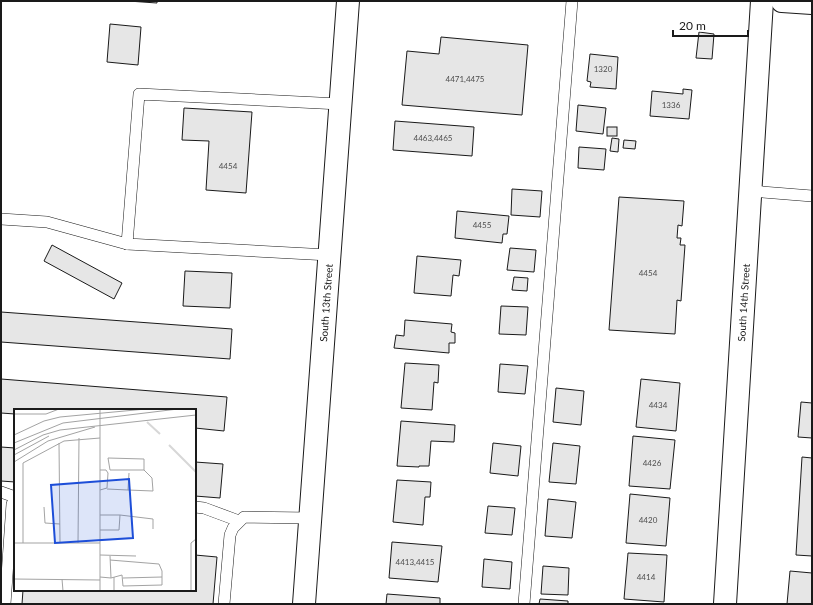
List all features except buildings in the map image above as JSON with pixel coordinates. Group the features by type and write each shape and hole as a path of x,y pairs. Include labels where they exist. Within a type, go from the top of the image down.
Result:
{"street":[{"name":"South 13th Street","path":"304,604 348,1"},
{"name":"South 14th Street","path":"725,604 762,1"},
{"path":"782,1 812,3"}],"lane":[{"path":"524,604 572,1"},
{"path":"127,244 139,94 340,104"},
{"path":"751,190 812,196"},
{"path":"1,219 47,222 127,244 330,255"},
{"path":"1,492 14,498"},
{"path":"5,604 12,504 14,500"},
{"path":"196,507 204,508 239,521"},
{"path":"224,604 230,534 239,521 244,517 310,518"}]}
